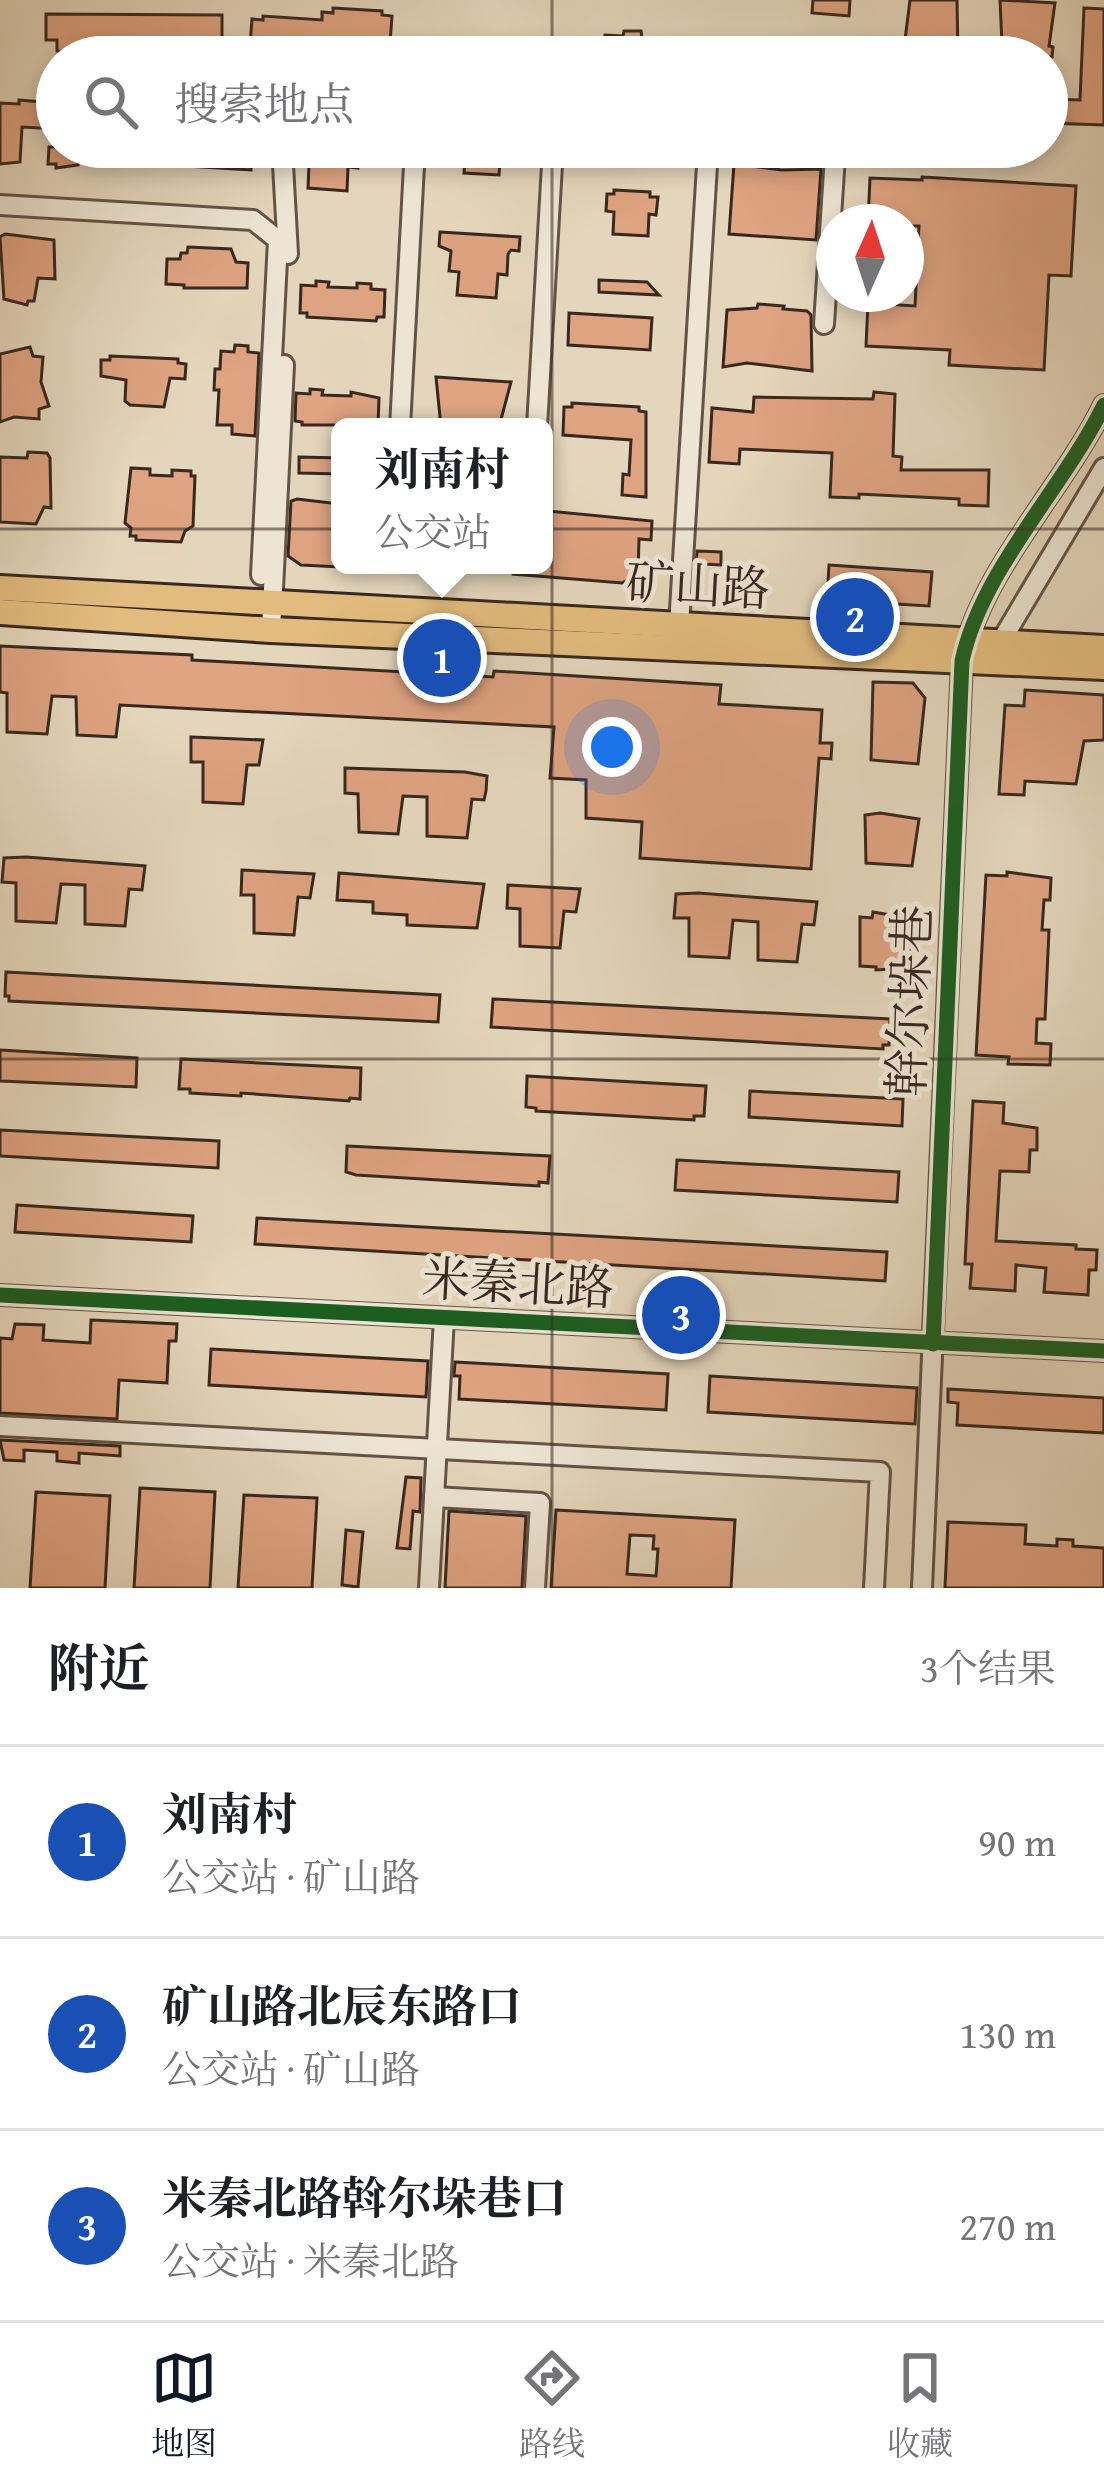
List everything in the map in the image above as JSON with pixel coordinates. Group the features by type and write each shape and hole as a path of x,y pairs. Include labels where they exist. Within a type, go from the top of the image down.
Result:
{"main road":[{"name":"矿山路","path":"0,588 679,626 1104,667"},
{"name":"矿山路","path":"0,612 271,630 964,651 1000,643 1104,648"}],"street":[{"path":"271,630 289,224 284,168"},
{"path":"400,418 414,168"},
{"path":"538,418 552,168"},
{"path":"679,626 708,168"},
{"path":"824,324 834,168"},
{"path":"0,206 254,220 278,240 261,575"},
{"path":"964,651 988,593 1104,405"},
{"path":"1000,643 1104,468"},
{"name":"幹尔垛巷","path":"922,1588 964,651"},
{"name":"米秦北路","path":"0,1295 1104,1351"},
{"path":"429,1588 443,1318"},
{"path":"0,1426 880,1472 874,1588"},
{"path":"434,1498 540,1503 536,1588"}],"building":[{"path":"813,0 850,0 849,16 812,13"},
{"path":"910,0 957,0 958,36 906,36"},
{"path":"1000,0 1055,3 1050,36 1002,36"},
{"path":"333,8 382,11 392,16 391,36 251,36 252,19 322,20 322,12 333,13"},
{"path":"1084,8 1104,9 1104,125 1068,124 1068,100 1080,100"},
{"path":"46,14 222,15 222,36 46,36"},
{"path":"19,100 36,101 36,128 22,127 20,162 0,164 0,103 19,104"},
{"path":"309,168 348,168 347,191 308,188"},
{"path":"464,168 500,168 499,175 464,173"},
{"path":"734,168 821,169 816,240 729,234"},
{"path":"870,178 1076,186 1071,276 1049,275 1044,370 949,365 950,350 866,346 868,312 924,312 924,204 869,204"},
{"path":"614,190 650,192 650,197 658,197 656,215 649,214 648,236 613,234 614,212 606,211 607,194"},
{"path":"440,232 520,237 519,251 508,254 507,275 498,274 496,298 457,295 459,272 449,271 451,251 439,246"},
{"path":"0,237 54,240 55,279 38,278 34,301 27,305 4,299"},
{"path":"188,247 231,249 236,262 248,263 247,288 166,284 167,259 180,259"},
{"path":"599,280 647,282 659,295 599,292"},
{"path":"316,281 329,282 328,287 357,288 357,283 385,290 384,317 376,321 307,317 300,313 301,285 316,286"},
{"path":"758,304 811,315 812,371 747,363 723,367 727,310 757,308"},
{"path":"569,313 652,318 650,350 568,345"},
{"path":"235,345 259,353 255,436 232,434 232,425 217,425 215,369 220,369 221,351 234,352"},
{"path":"30,347 33,356 43,357 41,382 49,406 39,409 39,419 14,417 0,422 0,354"},
{"path":"110,356 178,359 186,364 185,379 170,378 164,407 130,405 125,401 126,380 101,376 101,360 110,360"},
{"path":"436,377 511,382 501,418 440,418"},
{"path":"310,389 323,390 322,395 351,396 351,392 379,398 378,418 331,418 331,425 302,425 295,421 296,393 310,394"},
{"path":"874,392 895,394 893,456 902,457 901,470 989,470 988,506 959,505 959,499 830,497 832,453 740,449 739,464 709,462 712,408 753,412 754,397 873,399"},
{"path":"572,403 639,407 646,412 646,497 622,495 623,474 629,475 631,440 563,435 564,407"},
{"path":"28,452 47,453 50,458 51,508 44,507 36,524 0,522 0,457 27,458"},
{"path":"299,457 331,458 331,474 299,473"},
{"path":"131,468 150,469 150,475 172,476 172,470 191,471 195,476 193,526 181,542 130,536 131,528 125,523"},
{"path":"291,501 331,503 331,567 301,565 288,556"},
{"path":"553,511 652,521 651,540 639,539 638,574 622,583 513,574 553,574"},
{"path":"697,551 721,552 721,565 703,564 702,600 694,599"},
{"path":"829,565 932,572 929,606 827,600"},
{"path":"0,646 493,677 494,671 721,685 719,704 822,710 820,743 832,743 831,759 819,758 811,869 640,858 642,822 586,818 586,780 550,778 554,727 120,705 116,737 77,735 76,697 52,696 47,734 7,732 7,693 0,692"},
{"path":"873,682 913,683 925,698 918,764 871,760"},
{"path":"1025,690 1104,695 1104,740 1084,741 1076,784 1025,781 1024,795 999,794 1005,705 1024,706"},
{"path":"191,737 263,740 259,765 247,765 243,804 203,802 203,762 191,762"},
{"path":"345,768 465,772 487,776 486,791 484,800 472,799 467,838 427,836 427,797 403,796 398,834 359,832 358,794 345,793"},
{"path":"865,815 919,819 912,866 866,863"},
{"path":"4,858 145,866 142,890 129,889 125,926 85,924 85,885 61,884 56,923 16,921 16,883 2,882"},
{"path":"242,870 314,874 310,898 298,897 294,935 254,933 254,895 241,895"},
{"path":"1007,872 1051,878 1042,930 1049,930 1045,1019 1037,1019 1036,1043 1051,1044 1050,1065 1008,1064 1009,1057 976,1055 986,875 1007,876"},
{"path":"339,873 484,884 477,928 407,925 407,915 373,913 373,902 337,900"},
{"path":"508,885 580,889 576,912 564,911 560,948 520,946 520,909 507,908"},
{"path":"676,894 817,902 814,925 802,924 797,962 758,960 758,922 733,920 729,958 689,956 689,918 674,918"},
{"path":"873,912 914,919 908,968 860,966 860,917 872,918"},
{"path":"6,972 440,995 438,1022 9,1001"},
{"path":"493,999 890,1019 889,1045 883,1049 491,1027"},
{"path":"0,1050 137,1058 136,1087 0,1081"},
{"path":"181,1059 361,1068 360,1099 190,1093 190,1089 179,1089"},
{"path":"527,1076 706,1086 704,1116 694,1116 694,1120 536,1111 526,1107"},
{"path":"750,1091 903,1099 902,1126 749,1117"},
{"path":"973,1101 1004,1103 1003,1123 1037,1128 1037,1150 1030,1150 1029,1172 1000,1171 996,1241 1097,1250 1096,1270 1089,1270 1088,1295 1044,1292 1046,1268 1016,1265 1015,1291 970,1288 972,1264 965,1264"},
{"path":"0,1130 219,1141 218,1168 0,1156"},
{"path":"347,1146 550,1156 548,1183 356,1175 346,1172"},
{"path":"677,1160 899,1172 897,1202 675,1190"},
{"path":"17,1205 193,1216 191,1242 15,1232"},
{"path":"257,1218 887,1252 885,1281 255,1244"},
{"path":"91,1320 177,1324 176,1341 169,1341 167,1383 119,1380 117,1419 0,1413 0,1338 12,1339 15,1324 44,1325 43,1340 90,1343"},
{"path":"211,1349 428,1361 426,1397 209,1385"},
{"path":"455,1362 668,1374 666,1410 459,1399"},
{"path":"710,1376 917,1388 915,1424 708,1412"},
{"path":"948,1389 1104,1398 1104,1433 957,1425 958,1403 948,1402"},
{"path":"0,1440 120,1446 120,1456 79,1453 79,1463 57,1461 57,1452 24,1450 24,1461 4,1460"},
{"path":"406,1477 421,1478 420,1512 413,1511 410,1549 397,1548"},
{"path":"140,1488 215,1492 210,1588 134,1588"},
{"path":"36,1492 110,1496 105,1588 30,1588"},
{"path":"244,1495 317,1498 312,1588 238,1588"},
{"path":"556,1510 735,1520 731,1588 551,1588","holes":["630,1535 654,1536 656,1576 627,1574"]},
{"path":"449,1511 526,1516 522,1588 445,1588"},
{"path":"948,1522 1026,1525 1025,1544 1057,1546 1057,1539 1073,1540 1073,1546 1104,1548 1104,1588 945,1588"},
{"path":"346,1530 363,1532 358,1587 342,1585"}],"cycle path":[{"path":"933,1344 962,661 987,594 1104,405"},
{"path":"0,1295 1104,1351"}],"place":[{"name":"矿山路北辰东路口","path":"855,617"},
{"name":"刘南村","path":"442,658"},
{"name":"米秦北路斡尔垛巷口","path":"681,1315"}]}
